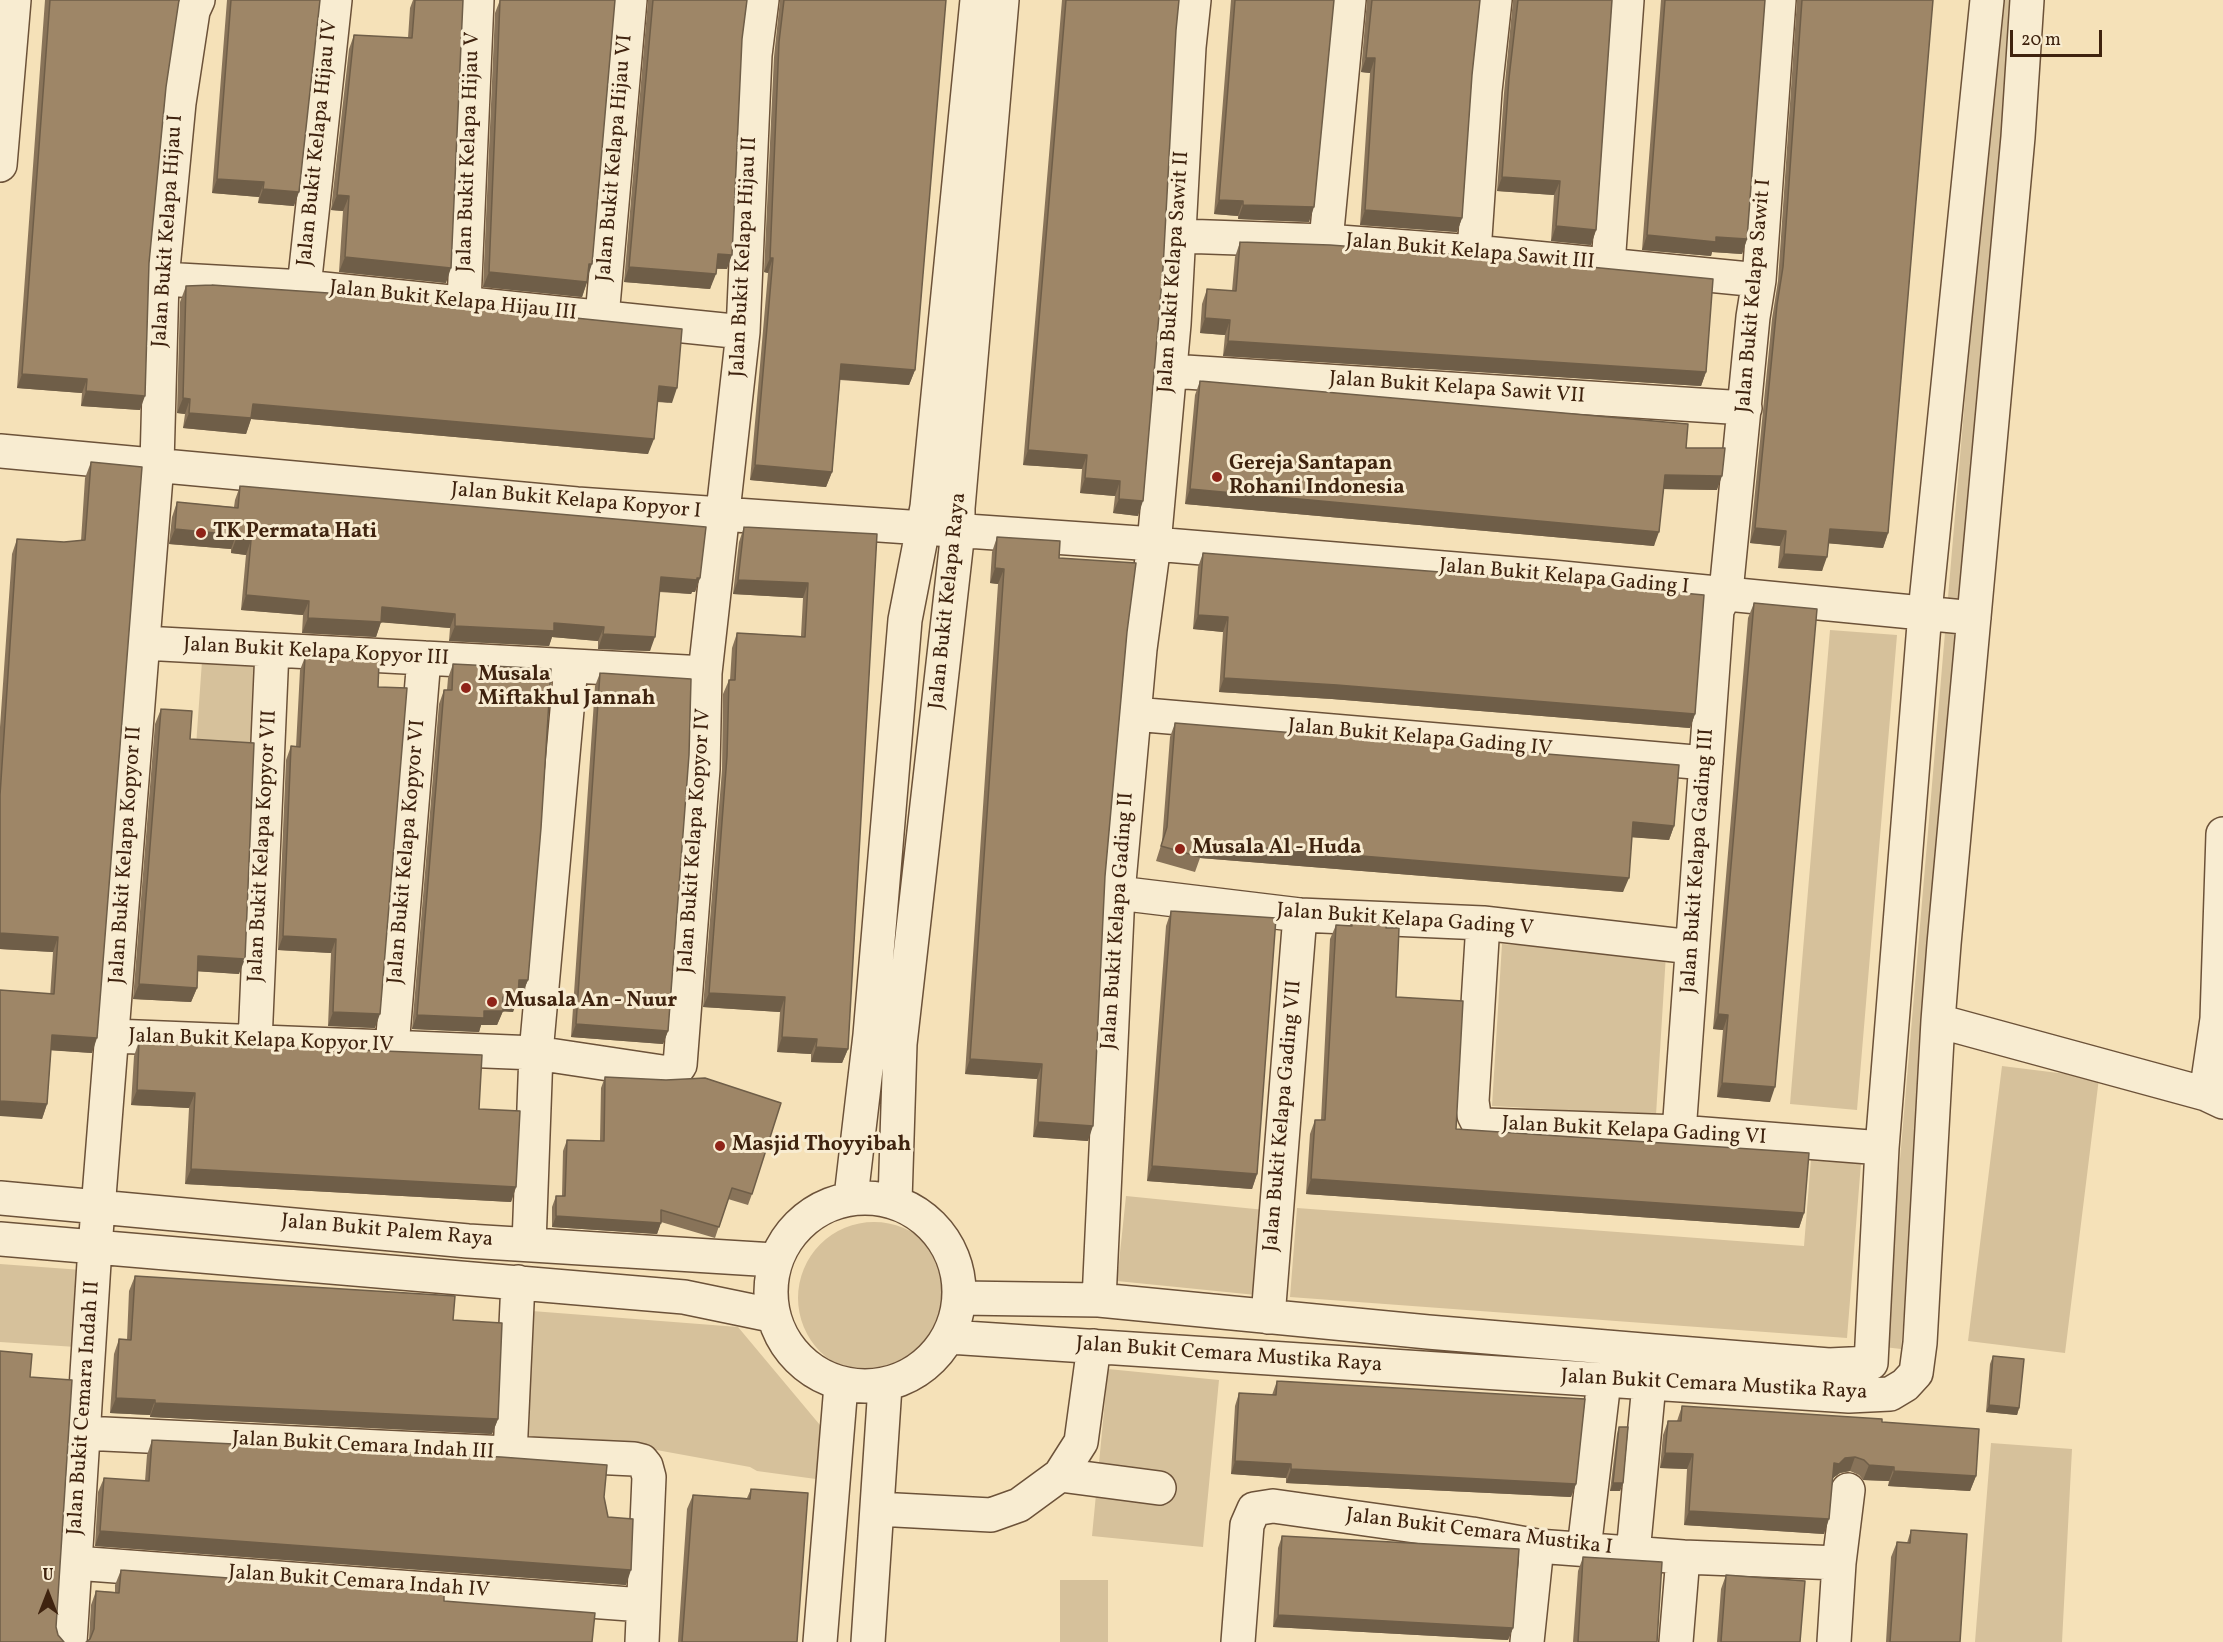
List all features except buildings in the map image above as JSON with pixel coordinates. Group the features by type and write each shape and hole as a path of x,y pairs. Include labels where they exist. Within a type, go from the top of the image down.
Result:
{"street":[{"path":"1,145 14,0"},
{"name":"Jalan Bukit Kelapa Hijau I","path":"157,464 162,279 179,103 193,11 198,0"},
{"name":"Jalan Bukit Kelapa Hijau IV","path":"304,287 335,0"},
{"name":"Jalan Bukit Kelapa Hijau V","path":"464,303 477,0"},
{"name":"Jalan Bukit Kelapa Hijau VI","path":"602,317 630,0"},
{"name":"Jalan Bukit Kelapa Hijau II","path":"724,514 743,332 755,55 762,0"},
{"name":"Jalan Bukit Kelapa Raya","path":"895,1201 900,1044 958,531 983,73 977,0"},
{"name":"Jalan Bukit Kelapa Raya","path":"851,1197 870,1035 905,620 927,507 983,73 1002,0"},
{"name":"Jalan Bukit Kelapa Sawit II","path":"1154,544 1180,236 1189,46 1194,0"},
{"path":"1326,241 1348,0"},
{"path":"1474,252 1485,91 1495,0"},
{"path":"1608,265 1627,0"},
{"name":"Jalan Bukit Kelapa Sawit I","path":"1726,592 1753,317 1759,280 1779,0"},
{"path":"1871,1363 1882,1148 1926,612 1987,0"},
{"path":"1890,1394 1905,1385 1916,1373 1919,1360 1938,1021 2018,137 2027,0"},
{"name":"Jalan Bukit Kelapa Sawit III","path":"1180,236 1326,241 1474,252 1759,280"},
{"name":"Jalan Bukit Kelapa Hijau III","path":"162,279 304,287 743,332"},
{"name":"Jalan Bukit Kelapa Sawit VII","path":"1170,371 1745,408"},
{"name":"Jalan Bukit Kelapa Kopyor I","path":"0,451 576,504 1154,544"},
{"name":"Jalan Bukit Kelapa Kopyor II","path":"95,1247 157,464"},
{"name":"Jalan Bukit Kelapa Kopyor IV","path":"113,1036 536,1053 675,1072 680,1065 703,769 705,673 724,514"},
{"name":"Jalan Bukit Kelapa Gading I","path":"1154,544 1726,592 1974,618"},
{"name":"Jalan Bukit Kelapa Gading II","path":"1099,1300 1118,893 1140,649 1154,544"},
{"name":"Jalan Bukit Kelapa Gading III","path":"1679,1132 1717,610 1726,592"},
{"name":"Jalan Bukit Kelapa Kopyor III","path":"143,643 705,673"},
{"name":"Jalan Bukit Kelapa Kopyor VII","path":"255,1041 272,650"},
{"name":"Jalan Bukit Kelapa Kopyor VI","path":"392,1047 424,658"},
{"path":"529,1244 536,1053 571,666"},
{"name":"Jalan Bukit Kelapa Gading IV","path":"1134,714 1706,763"},
{"path":"1938,1021 2214,1098 2223,834"},
{"name":"Jalan Bukit Kelapa Gading V","path":"1118,893 1300,915 1483,923 1692,947"},
{"name":"Jalan Bukit Kelapa Gading VII","path":"1268,1317 1300,915"},
{"name":"Jalan Bukit Kelapa Gading VI","path":"1483,923 1472,1101 1477,1121 1485,1125 1679,1132 1882,1148"},
{"path":"851,1197 895,1201 930,1222 954,1257 961,1298 949,1337 922,1369 885,1386 841,1385 796,1360 771,1315 768,1287 774,1260 804,1218 851,1197"},
{"name":"Jalan Bukit Palem Raya","path":"0,1198 468,1241 774,1260"},
{"path":"323,1265 328,1227"},
{"name":"Jalan Bukit Palem Raya","path":"0,1239 684,1297 771,1315"},
{"name":"Jalan Bukit Cemara Indah II","path":"70,1642 95,1247"},
{"path":"510,1455 518,1282"},
{"name":"Jalan Bukit Cemara Mustika Raya","path":"949,1337 1648,1384 1850,1396 1890,1394 1871,1363 1829,1365 1485,1337 1099,1300 961,1298"},
{"path":"1484,1373 1485,1337"},
{"path":"877,1509 991,1515 1019,1505 1060,1475 1081,1442 1094,1346"},
{"path":"1584,1549 1604,1381"},
{"path":"1633,1553 1648,1384"},
{"path":"820,1642 841,1385"},
{"path":"868,1642 885,1386"},
{"name":"Jalan Bukit Cemara Indah III","path":"83,1433 642,1461 646,1466 648,1477 644,1605"},
{"path":"1060,1475 1159,1488"},
{"path":"1834,1642 1839,1563 1848,1490"},
{"name":"Jalan Bukit Cemara Mustika I","path":"1238,1642 1247,1525 1254,1509 1273,1506 1472,1534 1537,1546 1683,1557 1839,1563"},
{"path":"1527,1642 1537,1546"},
{"path":"1676,1642 1683,1557"},
{"name":"Jalan Bukit Cemara Indah IV","path":"75,1563 644,1605"},
{"path":"642,1642 644,1605"}],"shaded area":[{"path":"1999,0 2015,0 1901,1349 1884,1347"},
{"path":"1830,630 1897,635 1857,1110 1790,1104"},
{"path":"202,661 259,665 253,750 196,746"},
{"path":"1502,944 1666,954 1656,1115 1492,1106"},
{"path":"2002,1066 2099,1078 2065,1353 1968,1341"},
{"path":"1811,1159 1861,1163 1847,1338 1290,1297 1297,1208 1804,1246"},
{"path":"1126,1196 1265,1210 1256,1295 1117,1281"},
{"path":"874,1222 903,1228 928,1244 944,1269 950,1298 944,1327 928,1352 903,1368 874,1374 845,1368 820,1352 804,1327 798,1298 804,1269 820,1244 845,1228"},
{"path":"0,1264 82,1270 76,1347 0,1342"},
{"path":"532,1311 738,1327 825,1431 816,1479 757,1471 750,1467 651,1449 529,1439"},
{"path":"1108,1369 1219,1380 1203,1547 1092,1536"},
{"path":"1991,1443 2072,1449 2062,1642 1975,1642"},
{"path":"1060,1580 1108,1580 1108,1642 1060,1642"}],"place":[{"name":"Gereja Santapan Rohani Indonesia","path":"1217,477"},
{"name":"TK Permata Hati","path":"201,533"},
{"name":"Musala Miftakhul Jannah","path":"466,688"},
{"name":"Musala Al - Huda","path":"1180,849"},
{"name":"Musala An - Nuur","path":"492,1002"},
{"name":"Masjid Thoyyibah","path":"720,1146"}]}
